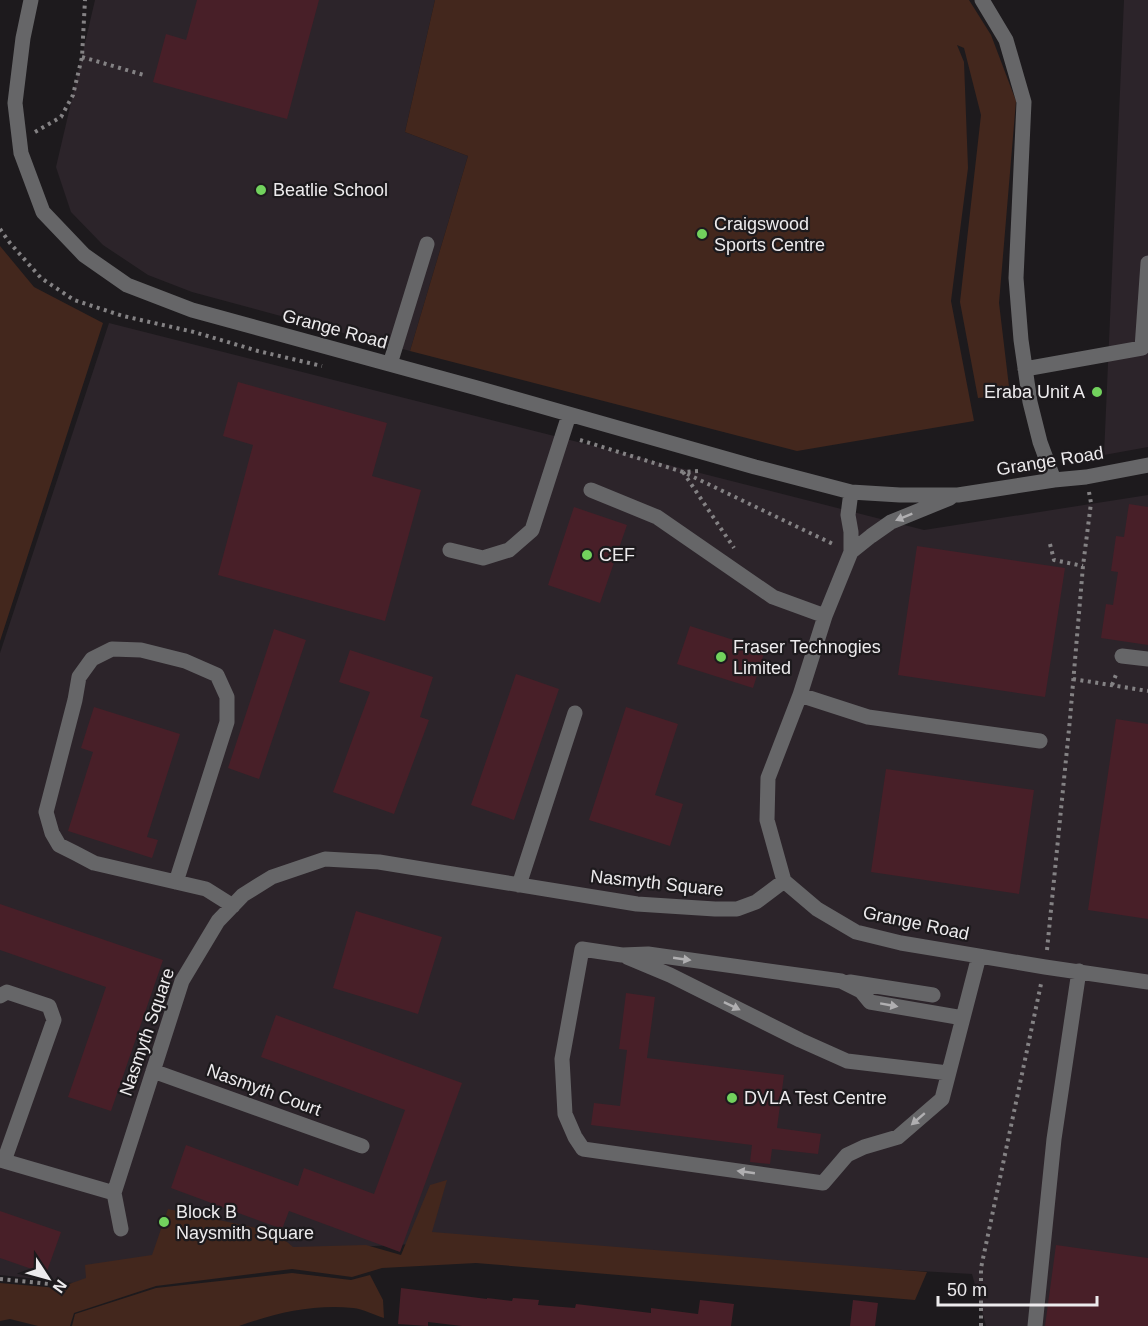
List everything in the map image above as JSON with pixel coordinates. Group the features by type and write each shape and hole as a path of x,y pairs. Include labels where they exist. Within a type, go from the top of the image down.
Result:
{"street":[{"name":"Grange Road","path":"31,0 23,38 15,103 21,153 43,212 84,255 127,285 192,310 851,492 958,495 1086,477 1148,465"},
{"path":"982,0 1006,40 1024,102 1016,278 1021,340 1030,402 1040,442 1054,480"},
{"path":"390,364 427,244"},
{"path":"1025,369 1142,348 1148,264"},
{"path":"450,550 483,558 509,550 532,530 569,415"},
{"path":"591,490 657,517 773,597 825,616"},
{"name":"Grange Road","path":"851,492 848,515 851,552 825,616 800,695 768,778 767,820 784,881 817,909 856,932 902,943 1148,982"},
{"name":"Grange Road","path":"851,552 891,522 958,495"},
{"path":"176,882 227,722 227,697 217,675 184,661 141,650 112,649 92,659 79,677 46,812 52,833 60,845 94,863 206,889 233,906"},
{"path":"1122,656 1148,659"},
{"path":"800,695 868,717 1040,741"},
{"path":"519,885 575,713"},
{"name":"Nasmyth Square","path":"121,1229 114,1193 182,981 218,921 243,895 272,877 325,859 380,862 637,904 715,909 737,909 756,902 784,881"},
{"path":"933,995 648,954 622,955 582,949 562,1059 565,1114 583,1149 823,1183 847,1155 864,1147 898,1137 942,1098 979,956"},
{"path":"622,955 670,975 847,1061 948,1072"},
{"path":"1035,1326 1054,1139 1079,971"},
{"path":"841,981 861,991 870,1002 963,1017"},
{"path":"0,996 7,992 49,1006 54,1020 2,1161 114,1193"},
{"name":"Nasmyth Court","path":"153,1071 363,1146"}],"path":[{"path":"32,134 61,117 73,95 82,57 85,0"},
{"path":"82,57 144,75"},
{"path":"704,471 683,472 745,564 743,577"},
{"path":"981,1326 981,1268 1045,967 1091,503 1086,477"},
{"path":"1050,544 1054,560 1083,566"},
{"path":"1073,679 1148,691"},
{"path":"0,1279 50,1284"}],"shaded area":[{"name":"Beatlie School","path":"95,0 435,0 405,132 468,156 410,351 192,292 148,275 103,245 71,212 56,167"},
{"name":"Craigswood Sports Centre","path":"435,0 969,0 991,35 1016,101 999,303 1010,395 978,398 960,302 981,115 964,48 957,45 964,62 968,168 951,301 974,421 797,451 410,351 468,156 405,132"},
{"path":"1124,0 1148,0 1148,447 1104,455"},
{"path":"0,246 34,287 103,323 0,641"},
{"path":"109,323 924,530 1148,495 1148,1326 986,1326 972,1274 433,1243 181,1256 100,1286 0,1275 0,653"},
{"path":"447,1180 432,1232 927,1272 915,1300 476,1263 382,1268 352,1277 292,1269 156,1286 74,1313 70,1326 38,1326 10,1319 0,1321 0,1283 58,1288 86,1278 85,1265 152,1255 168,1209 275,1232 293,1247 366,1245 401,1255 430,1185"},
{"path":"292,1273 351,1280 370,1275 383,1300 384,1318 357,1309 324,1307 267,1317 239,1326 72,1326 75,1314 156,1288"}],"building":[{"path":"197,0 319,0 287,119 153,82 166,34 186,40"},
{"path":"238,382 387,423 372,476 421,490 385,621 218,575 253,445 223,436"},
{"path":"1129,504 1148,507 1148,645 1101,638 1106,604 1113,605 1118,572 1111,571 1116,536 1124,537"},
{"name":"CEF","path":"574,507 627,525 600,603 548,585"},
{"path":"917,546 1065,568 1045,697 898,675"},
{"name":"Fraser Technogies Limited","path":"690,626 765,650 753,688 677,664"},
{"path":"274,629 306,640 259,779 228,768"},
{"path":"350,650 433,677 420,717 429,720 394,814 333,792 370,692 339,682"},
{"path":"516,674 559,689 514,820 471,805"},
{"path":"94,707 180,734 147,837 158,840 152,858 68,831 93,752 81,748"},
{"path":"626,707 678,724 655,795 683,804 670,846 589,820"},
{"path":"1116,719 1148,724 1148,919 1088,910"},
{"path":"886,769 1034,790 1019,894 871,872"},
{"path":"0,904 163,960 111,1111 68,1097 106,987 0,950"},
{"path":"356,911 442,937 418,1014 333,988"},
{"path":"626,993 655,997 647,1058 784,1075 777,1128 821,1134 818,1154 772,1149 770,1164 750,1162 752,1145 591,1125 594,1103 620,1106 627,1050 619,1049"},
{"path":"276,1015 462,1083 400,1252 289,1211 282,1229 171,1188 186,1145 298,1186 304,1168 374,1194 405,1110 261,1057"},
{"path":"0,1211 61,1232 46,1274 0,1258"},
{"path":"1056,1245 1148,1258 1148,1326 1045,1326"},
{"path":"401,1288 487,1299 539,1300 538,1305 575,1308 576,1304 651,1313 651,1308 698,1314 700,1300 734,1304 731,1326 462,1326 428,1322 428,1326 398,1324"},
{"path":"853,1300 878,1303 875,1326 850,1326"}],"place":[{"name":"Beatlie School","path":"261,190"},
{"name":"Craigswood Sports Centre","path":"702,234"},
{"name":"Eraba Unit A","path":"1097,392"},
{"name":"CEF","path":"587,555"},
{"name":"Fraser Technogies Limited","path":"721,657"},
{"name":"DVLA Test Centre","path":"732,1098"},
{"name":"Block B Naysmith Square","path":"164,1222"}]}
